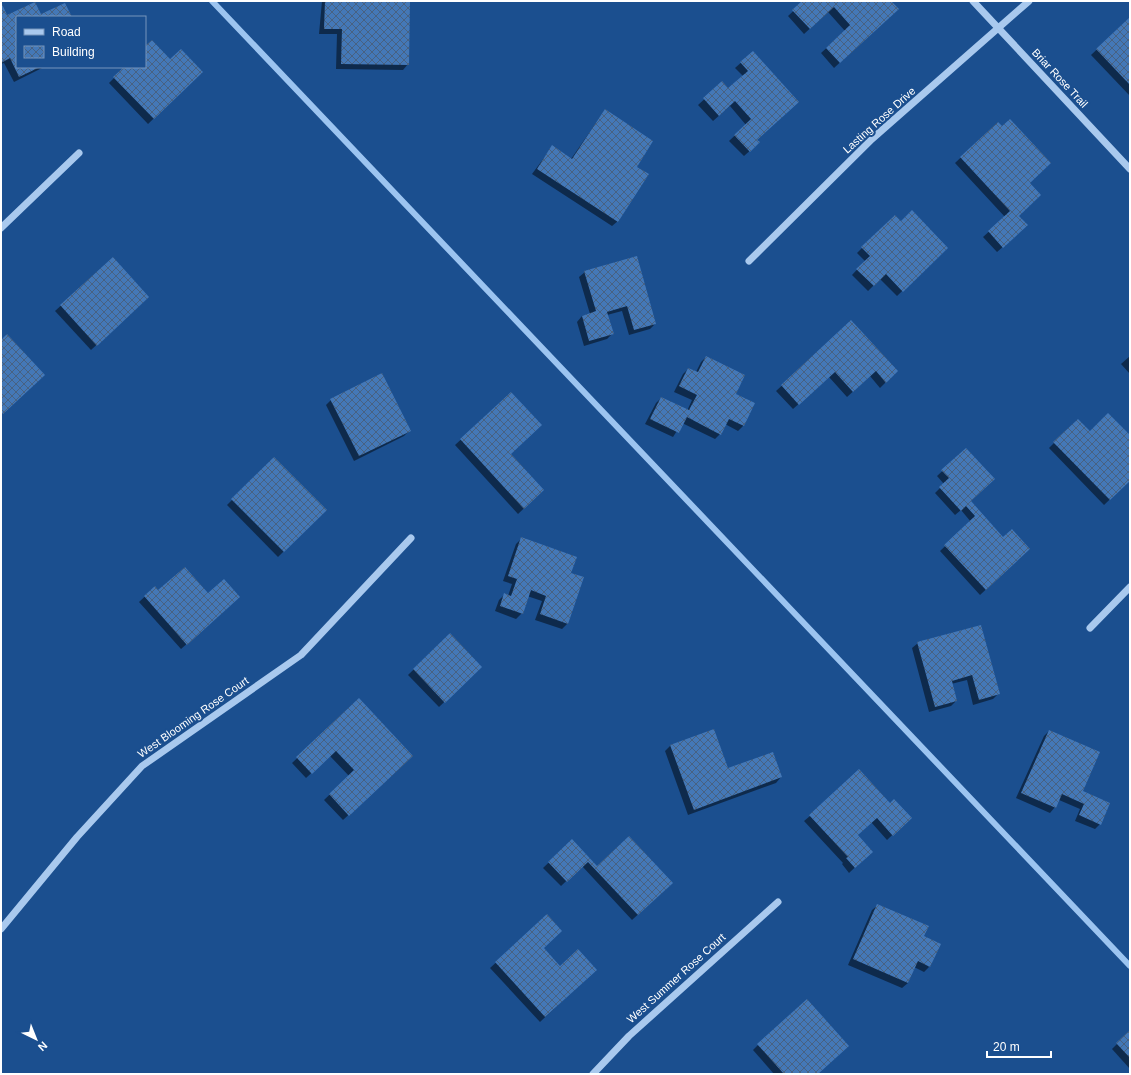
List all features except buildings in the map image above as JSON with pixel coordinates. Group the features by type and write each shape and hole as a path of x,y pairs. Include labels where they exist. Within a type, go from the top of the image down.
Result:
{"street":[{"name":"Briar Rose Trail","path":"973,1 1130,170"},
{"name":"Lasting Rose Drive","path":"749,261 872,139 1029,1"},
{"path":"1,228 79,153"},
{"name":"West Blooming Rose Court","path":"1,929 77,837 142,766 301,655 411,538"},
{"path":"1090,628 1130,587"},
{"name":"West Summer Rose Court","path":"593,1074 629,1036 778,902"}],"waterway":[{"path":"212,1 1130,966"}]}
